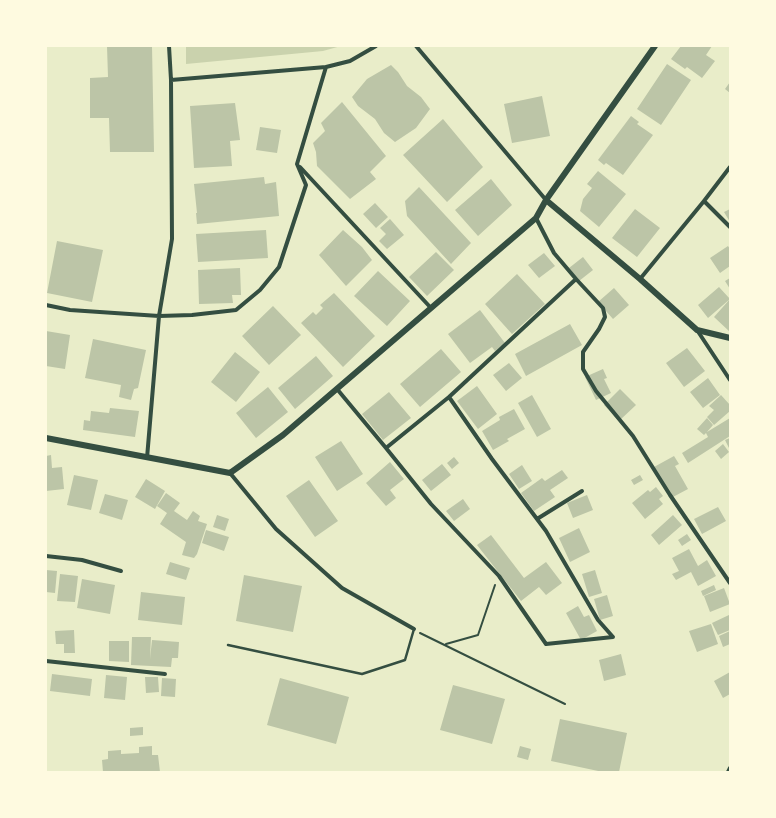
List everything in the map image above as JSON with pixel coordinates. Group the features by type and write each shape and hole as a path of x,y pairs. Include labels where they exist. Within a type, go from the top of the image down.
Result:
{"street":[{"path":"147,458 159,316 172,239 172,80 169,46"},
{"path":"172,80 326,67 350,62 376,46"},
{"path":"416,46 546,200 640,279 697,330 730,380"},
{"path":"230,473 283,435 536,218 546,200 656,46"},
{"path":"46,305 70,310 159,316 192,315 236,310 260,290 279,267 306,185 297,164 326,67"},
{"path":"297,164 431,308"},
{"path":"640,279 730,167"},
{"path":"704,201 730,227"},
{"path":"536,218 554,253 603,308 605,317 599,329 583,352 583,369 596,392 633,436 670,495 730,583"},
{"path":"386,448 449,397 576,279"},
{"path":"697,330 730,338"},
{"path":"337,389 431,504 498,576 546,644 613,637 598,620 546,531 492,459 449,397"},
{"path":"46,438 230,473 276,529 342,588 414,629"},
{"path":"537,519 582,491"},
{"path":"46,556 82,560 121,571"},
{"path":"46,661 165,674"},
{"path":"728,772 730,768"}],"lane":[{"path":"228,645 362,674 405,660 414,629"}],"path":[{"path":"445,645 478,634 498,576"},
{"path":"414,629 565,704"}],"green space":[{"path":"186,46 341,46 323,51 186,64"}],"building":[{"path":"107,46 152,46 154,152 110,152 109,118 90,118 90,78 108,77"},
{"path":"681,46 712,46 706,55 715,61 702,78 687,67 685,69 671,59"},
{"path":"667,64 691,80 661,125 637,109"},
{"path":"391,65 398,72 407,86 421,97 430,109 416,128 395,142 384,133 375,119 358,106 352,97 367,79"},
{"path":"730,82 730,93 725,89"},
{"path":"542,96 550,136 512,143 504,104"},
{"path":"342,102 386,156 370,172 376,179 350,199 317,166 316,152 313,143 325,131 321,123"},
{"path":"235,103 240,140 230,141 232,166 194,168 190,106"},
{"path":"631,116 639,122 637,124 653,135 623,175 606,163 604,165 598,160"},
{"path":"443,119 483,167 447,202 403,155"},
{"path":"260,127 281,130 277,153 256,150"},
{"path":"598,171 626,194 599,227 580,211 583,199 592,188 587,184"},
{"path":"264,177 265,184 276,182 279,216 197,224 194,184"},
{"path":"491,179 512,205 478,236 455,210"},
{"path":"419,187 471,243 451,264 407,216 405,201"},
{"path":"375,203 388,217 376,228 363,214"},
{"path":"635,209 660,228 637,257 612,238"},
{"path":"730,209 730,222 724,212"},
{"path":"390,219 404,235 387,249 379,241 386,234 380,228"},
{"path":"266,230 268,258 198,262 196,234"},
{"path":"343,230 362,247 372,260 346,286 319,255"},
{"path":"57,241 103,250 92,302 47,293"},
{"path":"728,246 730,249 730,266 720,273 710,258"},
{"path":"436,252 454,270 427,296 409,277"},
{"path":"544,253 555,266 539,278 528,265"},
{"path":"583,257 593,270 579,281 569,268"},
{"path":"240,268 241,295 232,295 233,303 199,304 198,270"},
{"path":"378,271 410,301 387,326 354,296"},
{"path":"517,274 545,304 512,334 485,304"},
{"path":"730,278 730,289 725,281"},
{"path":"719,287 730,299 708,318 698,305"},
{"path":"614,288 629,305 613,319 598,302"},
{"path":"334,293 375,336 343,367 301,323 313,312 316,315 323,308 320,305"},
{"path":"730,299 730,332 714,317"},
{"path":"273,306 301,335 269,365 242,336"},
{"path":"480,310 505,343 495,351 492,347 470,363 448,334"},
{"path":"570,324 582,345 526,376 515,354"},
{"path":"46,331 70,335 65,369 46,366"},
{"path":"93,339 146,350 138,388 134,389 131,400 119,397 121,385 85,378"},
{"path":"687,348 705,371 684,387 666,363"},
{"path":"441,349 461,372 420,407 400,384"},
{"path":"235,352 260,372 236,402 211,382"},
{"path":"316,356 333,376 295,409 278,388"},
{"path":"509,363 522,378 506,391 493,375"},
{"path":"603,369 607,378 604,379 611,393 596,400 585,377"},
{"path":"708,378 720,395 703,408 690,392"},
{"path":"477,386 497,414 478,429 457,401"},
{"path":"268,387 288,412 256,438 236,413"},
{"path":"620,389 636,405 619,421 604,405"},
{"path":"389,392 411,418 383,440 362,414"},
{"path":"532,395 551,429 537,437 518,403"},
{"path":"721,395 730,405 730,411 714,425 707,417 714,410 709,406"},
{"path":"110,408 139,411 135,437 83,430 84,420 90,421 91,411 109,413"},
{"path":"514,409 525,429 507,439 509,441 493,450 482,431 500,420 499,417"},
{"path":"707,418 713,425 707,432 730,418 730,436 688,463 682,453 708,437 706,433 704,435 697,429"},
{"path":"730,438 730,450 725,440"},
{"path":"341,441 363,474 337,491 315,457"},
{"path":"723,444 729,452 721,459 715,451"},
{"path":"51,455 52,468 62,467 64,489 46,491 46,456"},
{"path":"674,456 679,464 675,466 688,489 671,498 654,467"},
{"path":"454,457 459,463 452,469 447,463"},
{"path":"390,462 404,479 390,490 396,498 386,506 366,483"},
{"path":"442,464 451,475 431,491 422,480"},
{"path":"522,465 532,481 519,489 509,474"},
{"path":"562,470 568,478 550,490 555,497 534,511 521,493 542,478 545,481"},
{"path":"74,475 98,480 91,510 67,505"},
{"path":"640,475 643,480 634,485 631,480"},
{"path":"146,479 165,491 155,509 135,497"},
{"path":"309,480 338,521 315,537 286,496"},
{"path":"656,487 663,496 659,499 663,504 645,519 632,503 648,490 650,492"},
{"path":"166,493 180,503 174,511 187,520 193,511 200,516 198,521 207,524 197,554 194,558 182,555 186,542 160,524 167,513 157,506"},
{"path":"105,494 128,500 122,520 99,513"},
{"path":"587,495 593,510 573,518 567,503"},
{"path":"463,499 470,509 454,521 446,511"},
{"path":"718,507 726,521 702,534 694,519"},
{"path":"217,515 229,519 225,531 213,527"},
{"path":"673,515 682,525 659,545 651,535"},
{"path":"579,528 590,552 570,562 559,538"},
{"path":"206,530 229,537 224,551 202,543"},
{"path":"687,534 691,540 682,546 678,540"},
{"path":"491,535 524,578 546,562 562,583 546,595 539,587 521,601 477,545"},
{"path":"689,549 698,566 707,560 716,576 698,586 691,572 676,580 672,574 679,571 672,558"},
{"path":"170,562 190,568 186,580 166,574"},
{"path":"46,570 57,571 55,593 46,592"},
{"path":"595,570 602,593 589,597 582,574"},
{"path":"60,574 78,576 75,602 57,601"},
{"path":"244,575 302,586 293,632 236,621"},
{"path":"82,579 115,585 110,614 77,608"},
{"path":"714,585 716,590 703,596 701,591"},
{"path":"724,588 730,604 710,612 704,596"},
{"path":"141,592 185,597 182,625 138,620"},
{"path":"607,595 613,616 600,620 594,599"},
{"path":"578,606 584,617 589,615 597,631 581,640 566,613"},
{"path":"729,615 730,630 718,635 712,623"},
{"path":"711,624 718,644 697,652 689,631"},
{"path":"74,630 75,653 64,653 64,644 56,644 55,631"},
{"path":"730,631 730,644 723,647 719,636"},
{"path":"132,637 151,637 150,659 152,640 179,642 178,658 172,658 171,667 131,665"},
{"path":"109,641 129,641 129,662 109,661"},
{"path":"621,654 626,675 604,681 599,660"},
{"path":"730,672 730,694 723,698 714,681"},
{"path":"52,674 92,679 90,696 50,691"},
{"path":"106,675 127,677 125,700 104,698"},
{"path":"145,677 158,677 159,692 146,693"},
{"path":"162,678 176,679 175,697 161,696"},
{"path":"280,678 349,697 336,744 267,725"},
{"path":"453,685 505,699 492,744 440,730"},
{"path":"560,719 627,733 619,772 603,772 551,761"},
{"path":"143,727 143,735 130,736 130,728"},
{"path":"152,746 152,755 158,755 160,772 103,772 102,760 108,759 108,751 121,750 121,754 139,753 139,747"},
{"path":"520,746 531,749 528,760 517,757"}]}
